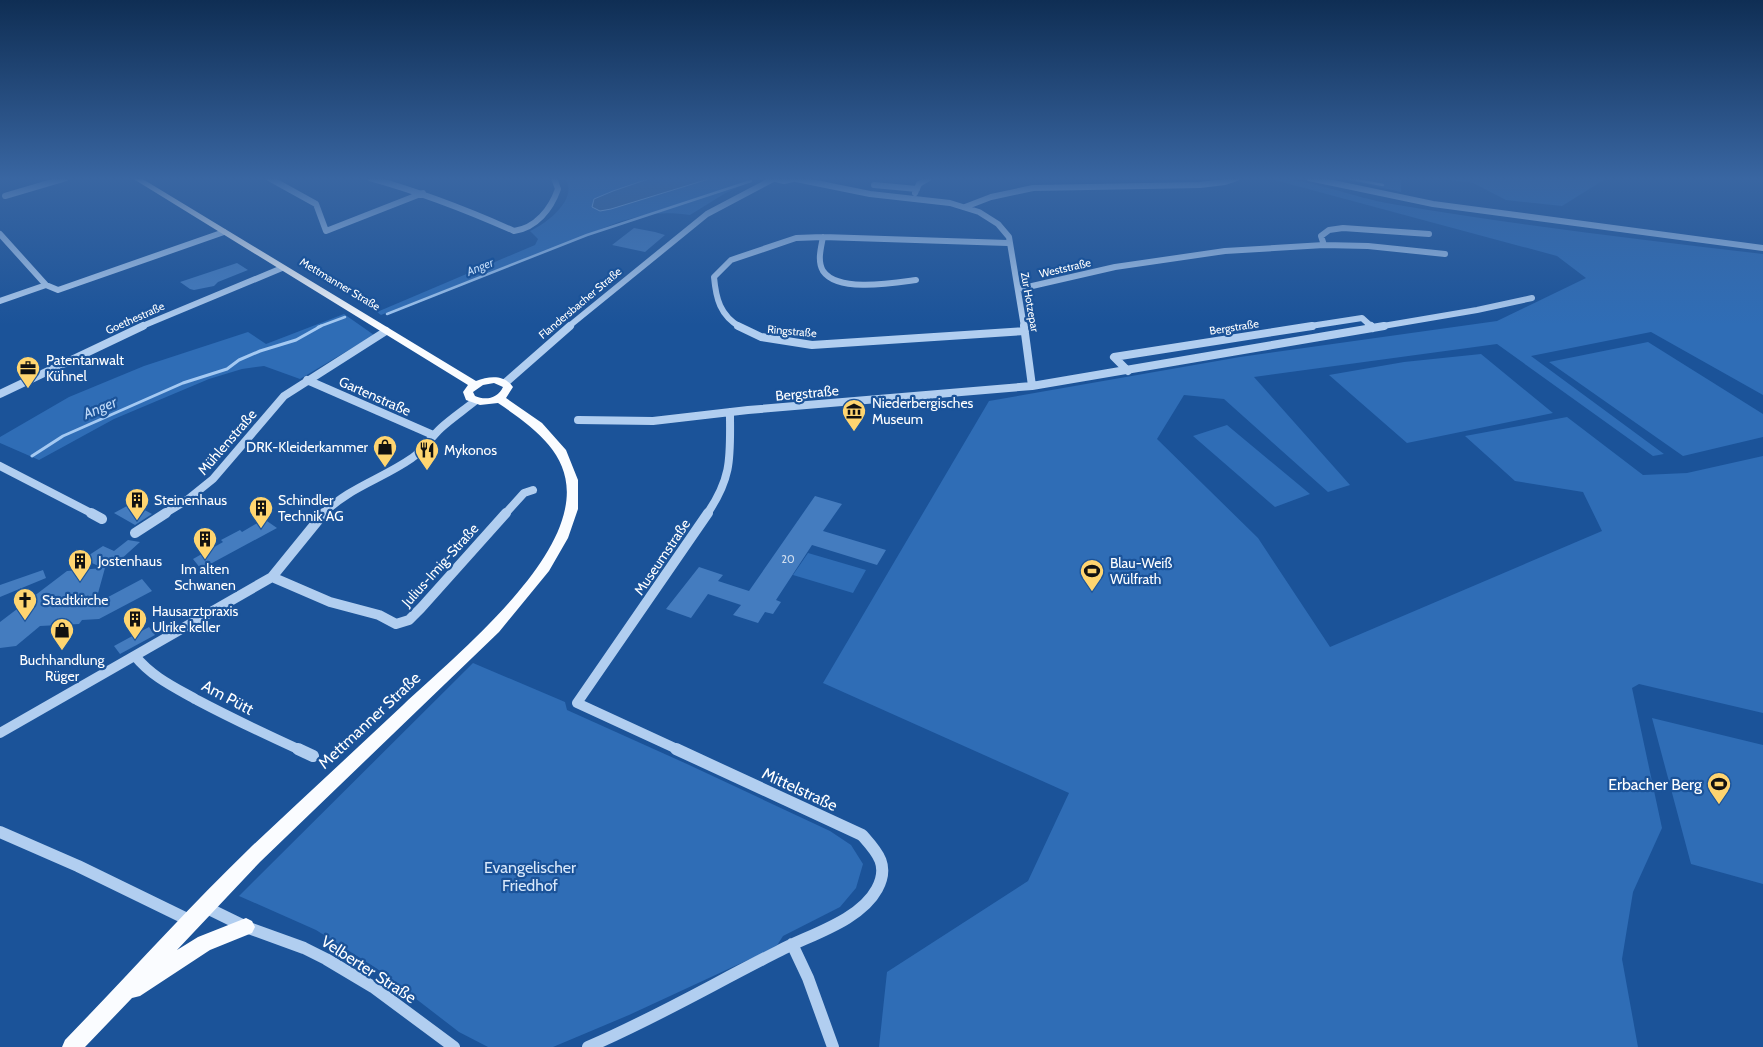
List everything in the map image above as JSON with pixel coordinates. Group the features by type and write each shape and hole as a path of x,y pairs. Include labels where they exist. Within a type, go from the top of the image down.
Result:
{"main road":[{"name":"Mettmanner Straße","path":"216,227 475,385"},
{"path":"488,380 505,383 508,387 507,390 499,398 488,402 475,401 470,398 468,392 475,385 488,380"},
{"name":"Mettmanner Straße","path":"72,1047 254,856 494,628 523,596 546,565 561,540 572,516 574,494 566,459 559,446 536,422 499,398"},
{"path":"118,998 204,943 246,927"}],"street":[{"path":"324,227 326,231 338,227"},
{"path":"504,227 514,231 528,227"},
{"name":"Flandersbacher Straße","path":"505,383 538,352 690,227"},
{"name":"Zur Hotzepar","path":"1000,227 1008,237 1019,289 1032,386"},
{"path":"1604,227 1763,248"},
{"path":"1324,245 1321,236 1329,230 1343,228 1429,234"},
{"path":"0,234 46,285 58,290 224,232"},
{"path":"823,237 820,245 820,260 824,273 837,282 852,285 880,285 916,280"},
{"name":"Ringstraße","path":"1008,243 823,237 796,238 731,260 714,278 713,289 725,315 742,330 756,337 812,345 1025,331"},
{"name":"Weststraße","path":"1019,289 1115,267 1225,251 1324,245 1368,246 1445,254"},
{"name":"Goethestraße","path":"0,394 128,332 282,268"},
{"path":"0,301 46,285"},
{"name":"Bergstraße","path":"578,420 645,421 1032,386 1477,310 1532,298"},
{"name":"Bergstraße","path":"1128,371 1114,357 1362,318 1373,328"},
{"name":"Mühlenstraße","path":"134,533 187,500 213,480 284,396 386,331"},
{"name":"Gartenstraße","path":"307,380 433,436"},
{"path":"0,733 272,577 326,511 349,492 387,474 414,457 433,436 475,401"},
{"name":"Museumstraße","path":"577,703 669,572 720,495 730,462 730,412"},
{"path":"0,466 102,518"},
{"name":"Julius-Imig-Straße","path":"272,577 330,602 358,608 379,615 396,624 401,624 409,620 446,581 524,493 533,490"},
{"name":"Am Pütt","path":"135,656 143,667 175,688 238,722 313,756"},
{"name":"Mittelstraße","path":"577,703 862,836 879,854 882,874 875,891 859,909 831,927 792,944"},
{"path":"0,832 78,866 191,921"},
{"name":"Velberter Straße","path":"204,907 246,927 304,948 326,959 372,987 454,1047"},
{"path":"588,1047 630,1030 792,944 808,978 833,1047"}],"green space":[{"path":"537,227 607,227 381,315 377,312 535,245 538,239 530,231"},
{"path":"1449,227 1545,227 1763,254 1763,395 1651,332 1531,356 1664,454 1653,456 1497,344 1254,377 1350,485 1328,492 1224,399 1184,395 1157,439 1258,538 1330,647 1602,531 1583,492 1515,481 1465,436 1567,417 1643,475 1687,473 1763,456 1763,713 1639,684 1632,688 1662,828 1633,892 1622,959 1638,1047 879,1047 887,972 1028,881 1069,793 823,683 989,401 1240,357 1497,321 1586,278 1557,256"},
{"path":"344,314 374,335 300,379 264,366 242,369 209,379 114,419 39,460 0,443 0,437 69,397 144,366 248,332 266,344"},
{"path":"1648,342 1763,414 1763,437 1683,456 1549,362"},
{"path":"1481,354 1553,413 1407,443 1329,375 1404,362"},
{"path":"1227,425 1310,494 1275,507 1193,436"},
{"path":"808,553 866,570 853,593 793,575"},
{"name":"Evangelischer Friedhof","path":"473,663 565,702 567,710 830,831 851,845 863,864 856,888 840,907 783,936 776,947 629,1015 553,1047 488,1047 459,1032 376,968 316,930 239,896"},
{"name":"Erbacher Berg","path":"1652,718 1763,745 1763,884 1691,864"}],"building":[{"path":"634,228 665,235 645,252 612,245"},
{"path":"237,263 248,270 218,282 214,286 194,290 180,282"},
{"path":"815,496 842,504 823,531 886,550 877,565 812,545 776,600 781,602 773,614 765,612 758,623 733,615 741,605 708,594 691,618 666,609 699,567 723,575 718,581 749,591"},
{"name":"Steinenhaus","path":"127,506 134,510 139,507 152,514 135,525 114,513"},
{"path":"264,519 277,528 201,569 193,559 223,542 221,540 240,530 242,532"},
{"path":"128,540 140,542 119,561 115,560 105,568 95,604 142,579 152,591 99,619 82,620 79,624 40,626 16,646 0,648 0,622 67,571 103,568 83,559 103,546 114,551"},
{"path":"43,570 46,578 0,597 0,585"},
{"name":"Hausarztpraxis Ulrike keller","path":"149,627 155,635 120,654 114,646"}],"waterway":[{"name":"Anger","path":"387,314 612,227"},
{"name":"Anger","path":"318,327 345,317"},
{"name":"Anger","path":"32,456 63,436 183,383 227,369 239,360 260,351 296,340 321,326"}],"place":[{"name":"Patentanwalt Kühnel","path":"28,389"},
{"name":"Niederbergisches Museum","path":"854,432"},
{"name":"DRK-Kleiderkammer","path":"385,468"},
{"name":"Mykonos","path":"427,471"},
{"name":"Steinenhaus","path":"137,521"},
{"name":"Schindler Technik AG","path":"261,529"},
{"name":"Im alten Schwanen","path":"205,560"},
{"name":"Jostenhaus","path":"80,582"},
{"name":"Blau-Weiß Wülfrath","path":"1092,592"},
{"name":"Stadtkirche","path":"25,621"},
{"name":"Hausarztpraxis Ulrike keller","path":"135,640"},
{"name":"Buchhandlung Rüger","path":"62,651"},
{"name":"Erbacher Berg","path":"1719,805"}]}
